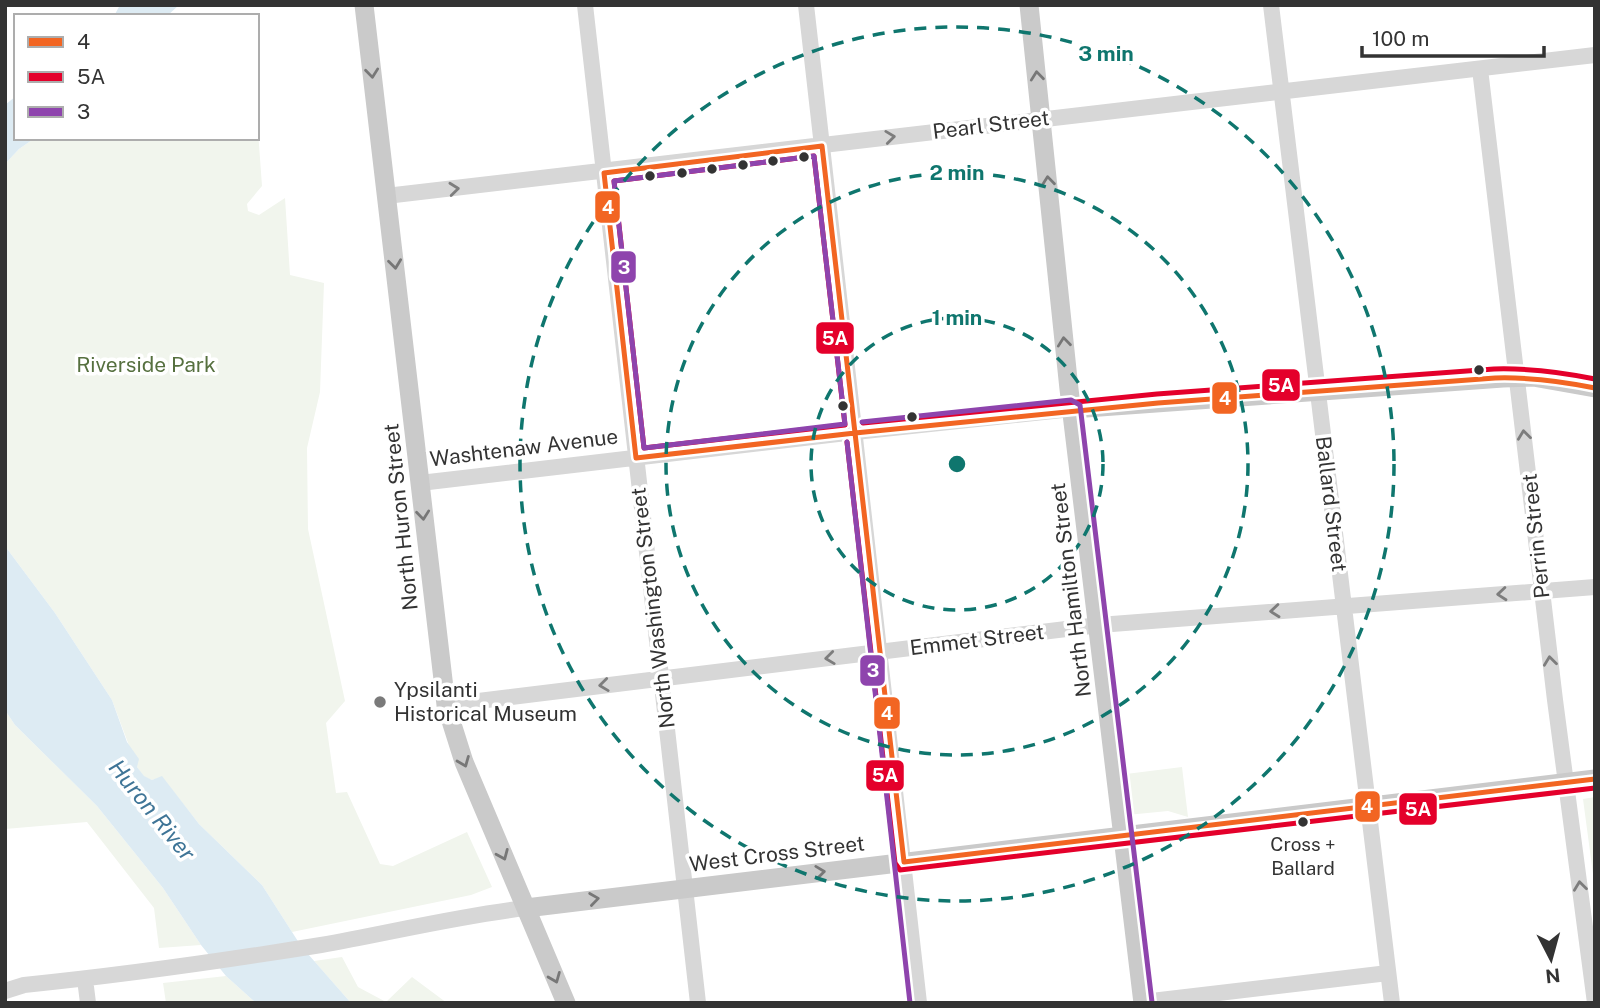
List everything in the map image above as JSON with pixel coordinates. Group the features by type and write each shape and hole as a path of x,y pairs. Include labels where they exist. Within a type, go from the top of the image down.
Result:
{"main road":[{"name":"North Huron Street","path":"364,5 446,705 464,762 566,1003"},
{"name":"North Hamilton Street","path":"1029,5 1072,409 1143,1002"},
{"name":"Washtenaw Avenue","path":"1072,409 1518,377 1563,381 1595,388"},
{"name":"West Cross Street","path":"526,908 1595,779"}],"street":[{"name":"North Washington Street","path":"585,5 698,1003"},
{"path":"806,5 919,1003"},
{"name":"Ballard Street","path":"1271,5 1392,1003"},
{"name":"Pearl Street","path":"386,196 604,173 1595,55"},
{"name":"Perrin Street","path":"1480,69 1542,591 1595,1003"},
{"name":"Washtenaw Avenue","path":"420,483 1072,409"},
{"name":"Emmet Street","path":"446,705 1099,625 1595,587"},
{"name":"West Cross Street","path":"24,985 175,967 526,908"},
{"path":"1143,1002 1388,973"},
{"path":"85,979 88,1003"},
{"path":"5,983 24,985"},
{"path":"5,991 24,985"}],"green space":[{"name":"Riverside Park","path":"32,140 259,140 262,186 247,204 248,211 259,215 285,198 290,275 324,283 320,392 307,448 308,529 345,701 326,723 336,793 347,792 380,864 393,866 467,832 492,887 471,895 292,932 262,885 199,824 162,777 152,780 144,777 137,767 112,700 55,613 5,546 5,164"},
{"path":"5,710 15,725 97,806 163,888 201,945 159,948 154,908 87,822 5,829"},
{"path":"1182,767 1188,817 1168,811 1127,815 1129,802 1126,774"},
{"path":"1595,797 1595,889 1583,799"},
{"path":"342,957 358,987 386,1002 412,977 447,1003 351,1003 314,961"},
{"path":"226,976 256,1003 166,1003 163,983"}],"water":[{"path":"120,5 179,5 169,14 115,14"},
{"path":"14,98 14,140 32,140 5,164 5,105"},
{"name":"Huron River","path":"5,546 55,613 112,700 127,742 139,759 137,767 144,776 152,780 162,776 199,824 262,885 301,946 351,1003 256,1003 226,976 201,945 163,888 97,806 15,725 5,710"}],"transit line":[{"name":"4","path":"822,146 855,433 636,458 604,173 822,146"},
{"name":"5A","path":"814,156 845,425 644,448 614,181 814,156"},
{"name":"3","path":"814,156 845,424 644,448 614,181 814,156"},
{"name":"5A","path":"863,423 1157,394 1494,369 1545,371 1595,379"},
{"name":"4","path":"855,433 1158,403 1495,378 1545,380 1595,388"},
{"name":"3","path":"862,422 1071,400 1080,405 1152,1002"},
{"name":"4","path":"855,433 904,862 1595,779"},
{"name":"5A","path":"847,442 895,863 900,870 1595,788"},
{"name":"3","path":"847,442 910,1003"}],"place":[{"name":"Ypsilanti Historical Museum","path":"380,702"},
{"name":"Cross + Ballard","path":"1303,822"}]}
